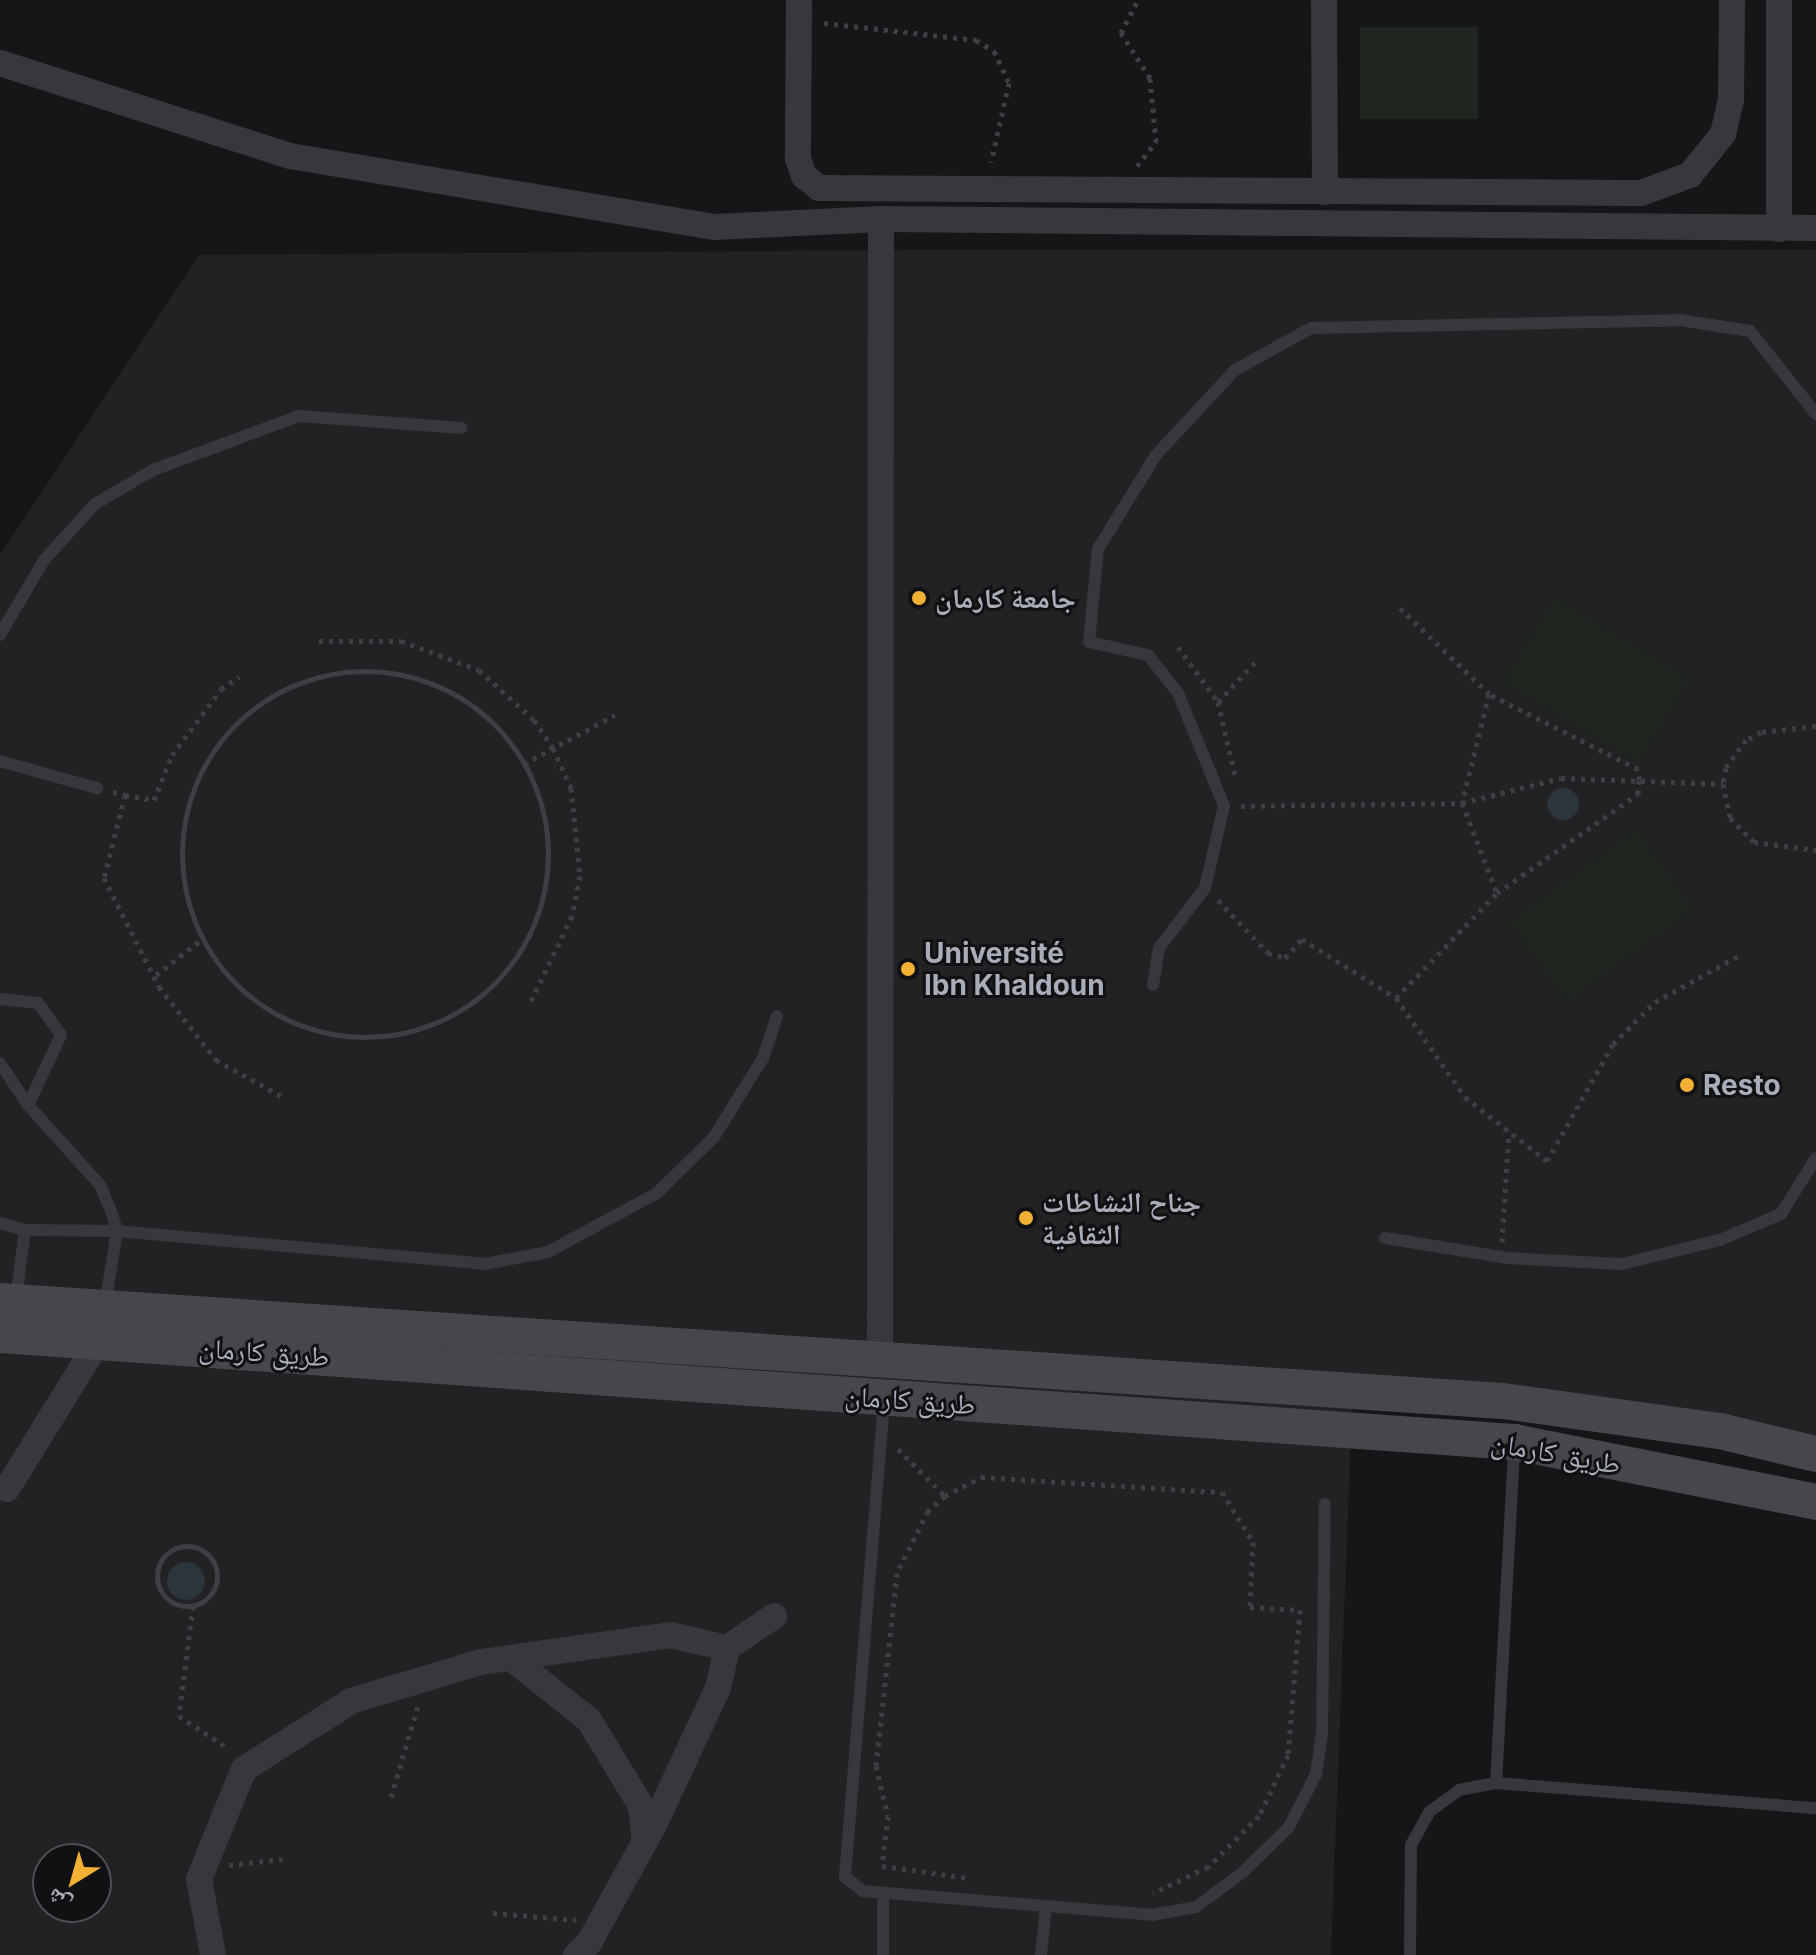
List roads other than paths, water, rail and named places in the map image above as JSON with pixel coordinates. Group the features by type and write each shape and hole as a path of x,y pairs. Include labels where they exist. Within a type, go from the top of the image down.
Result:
{"street":[{"path":"1324,0 1325,192"},
{"path":"799,10 798,158 804,176 819,188 1641,193 1675,184 1704,164 1729,117 1732,0"},
{"path":"1779,0 1779,229"},
{"path":"0,63 290,156 715,227 881,219 1816,228"},
{"path":"880,1362 881,219"},
{"name":"طريق كارمان","path":"8,1302 102,1323 883,1416 1514,1442 1816,1502"},
{"path":"2,1491 102,1323"},
{"name":"طريق كارمان","path":"0,1335 102,1323 880,1362 1503,1401 1720,1431 1816,1454"},
{"path":"576,1955 589,1943 645,1842 718,1688 727,1648 774,1616"},
{"path":"213,1955 199,1879 244,1769 351,1701 511,1658 670,1635 727,1648"},
{"path":"511,1658 589,1720 641,1806 645,1842"}],"lane":[{"path":"1153,985 1159,948 1205,888 1224,806 1178,693 1148,655 1089,642 1098,549 1156,455 1235,370 1311,328 1680,320 1750,331 1816,414"},
{"path":"0,635 44,560 95,504 153,470 299,416 462,428"},
{"path":"0,761 97,788"},
{"path":"0,999 38,1003 61,1035 28,1105"},
{"path":"0,1223 25,1230 117,1231 485,1264 548,1252 657,1193 714,1137 763,1058 777,1016"},
{"path":"0,1063 28,1105 100,1185 117,1231 102,1323"},
{"path":"1385,1238 1501,1257 1622,1264 1720,1240 1781,1214 1816,1158"},
{"path":"8,1302 25,1230"},
{"path":"883,1416 845,1877 854,1888 1152,1915 1196,1907 1243,1872 1289,1827 1316,1774 1322,1734 1325,1504"},
{"path":"1496,1783 1514,1442"},
{"path":"1410,1955 1411,1845 1418,1828 1451,1795 1496,1783 1816,1808"},
{"path":"883,1893 883,1955"},
{"path":"1041,1955 1046,1907"}],"place":[{"name":"جامعة كارمان","path":"919,598"},
{"name":"Université Ibn Khaldoun","path":"908,969"},
{"name":"Resto","path":"1687,1085"},
{"name":"جناح النشاطات الثقافية","path":"1026,1218"}]}
